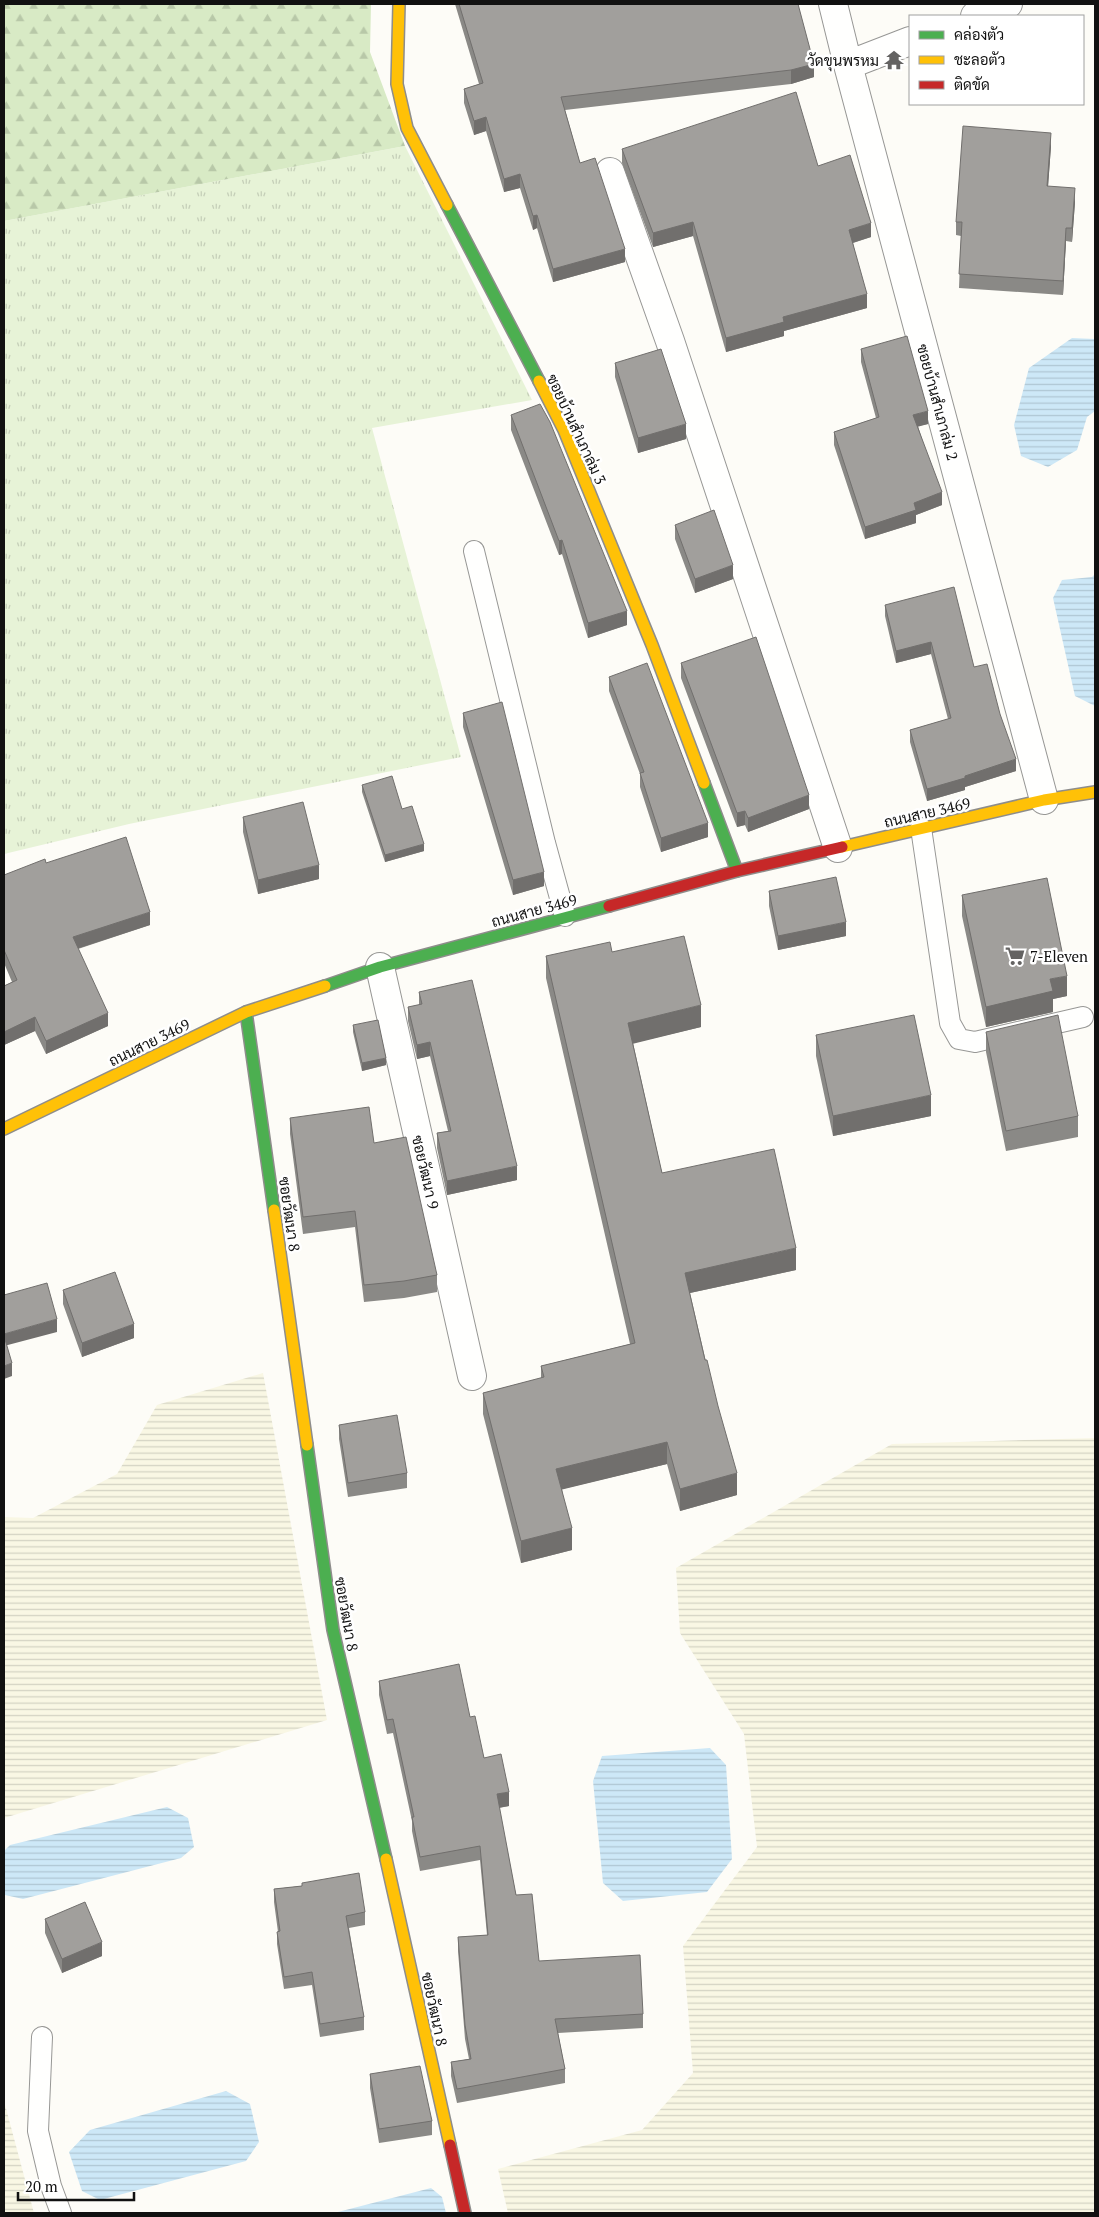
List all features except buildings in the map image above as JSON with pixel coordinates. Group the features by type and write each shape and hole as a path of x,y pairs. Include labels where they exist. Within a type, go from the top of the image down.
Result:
{"street":[{"name":"ซอยบ้านสำเภาล่ม 3","path":"399,4 397,84 407,128 564,430 652,645 737,872"},
{"name":"ซอยบ้านสำเภาล่ม 2","path":"833,4 1044,800"},
{"path":"978,15 1008,4"},
{"path":"848,65 909,41"},
{"path":"610,172 670,341 838,848"},
{"name":"ถนนสาย 3469","path":"4,1129 246,1012 380,967 565,916 737,872 1044,800 1095,792"},
{"name":"ซอยวัฒนา 9","path":"380,967 472,1376"},
{"name":"ซอยวัฒนา 8","path":"246,1012 333,1630 394,1892 465,2213"}],"lane":[{"path":"474,551 545,843 565,916"},
{"path":"921,828 950,1023 958,1038 975,1042 1082,1017"},
{"path":"42,2038 38,2131 51,2186 61,2213"}],"shaded area":[{"path":"263,1373 327,1720 4,1818 4,1517 33,1518 117,1474 157,1405"},
{"path":"1095,1438 1095,2213 508,2213 498,2169 642,2130 693,2073 683,1946 757,1847 744,1734 680,1633 676,1568 892,1444"},
{"path":"4,2101 34,2213 4,2213"}],"green space":[{"path":"4,4 371,4 370,52 405,146 4,221"},
{"path":"405,146 532,400 372,428 461,757 129,824 4,854 4,221"}],"water":[{"path":"1072,338 1095,339 1095,411 1087,417 1077,450 1048,467 1021,456 1014,425 1029,368"},
{"path":"1095,574 1095,706 1075,696 1053,598 1062,580 1092,577"},
{"path":"710,1748 726,1765 732,1859 707,1892 623,1901 603,1883 593,1781 602,1756"},
{"path":"167,1807 188,1818 194,1847 181,1858 23,1899 5,1895 4,1851 10,1845"},
{"path":"226,2091 250,2104 259,2142 246,2161 100,2200 82,2191 69,2152 90,2130"},
{"path":"431,2188 442,2197 446,2213 334,2213"}],"traffic: fast":[{"path":"447,205 539,381"},
{"path":"704,783 737,871"},
{"path":"325,986 380,967 609,906"},
{"path":"246,1012 274,1210"},
{"path":"307,1445 333,1630 386,1859"}],"traffic: slow":[{"path":"399,4 397,84 407,128 447,205"},
{"path":"539,381 564,430 652,645 704,783"},
{"path":"842,847 1044,800 1095,792"},
{"path":"4,1129 246,1012 325,986"},
{"path":"274,1210 307,1445"},
{"path":"386,1859 450,2145"}],"traffic: jam":[{"path":"609,906 737,871 842,847"},
{"path":"450,2145 465,2213"}],"place":[{"name":"วัดขุนพรหม","path":"894,60"},
{"name":"7-Eleven","path":"1015,956"}]}
